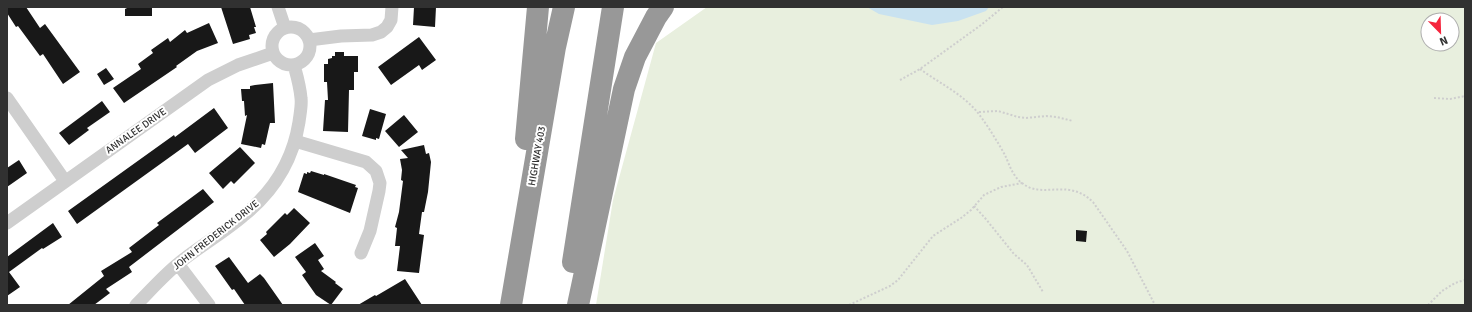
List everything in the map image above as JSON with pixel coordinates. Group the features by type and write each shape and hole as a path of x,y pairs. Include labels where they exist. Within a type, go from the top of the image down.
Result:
{"highway":[{"path":"515,279 538,7"},
{"name":"HIGHWAY 403","path":"511,305 555,48 564,7"},
{"path":"566,305 613,7"},
{"path":"578,305 624,89 635,57 656,17 663,7"}],"street":[{"path":"278,7 285,28"},
{"path":"309,40 341,36 372,35 381,32 387,27 391,20 392,7"},
{"path":"285,28 296,28 306,35 309,40 309,53 300,62 294,65 284,64 276,58 273,53 272,41 275,36 285,28"},
{"name":"ANNALEE DRIVE","path":"7,223 208,80 238,65 273,53"},
{"name":"JOHN FREDERICK DRIVE","path":"136,305 178,264 244,216 278,180 290,156 295,141 301,99 300,85 294,65"},
{"path":"7,98 65,181"},
{"path":"295,141 366,162 376,172 380,183 379,191 370,231 361,253"},
{"path":"178,264 209,305"}],"path":[{"path":"900,80 920,69 981,25 1003,7"},
{"path":"920,69 952,91 978,113 1016,176 1022,183 1036,189 1074,190 1087,196 1100,210 1126,250 1154,303"},
{"path":"1434,98 1450,99 1465,96"},
{"path":"978,113 998,111 1018,117 1026,118 1046,116 1073,121"},
{"path":"850,305 877,293 894,283 933,236 961,218 984,195 992,191 1022,183"},
{"path":"974,206 986,218 1014,254 1027,265 1043,292"},
{"path":"1428,305 1442,291 1455,283 1465,280"}],"green space":[{"path":"707,7 1465,7 1465,305 596,305 613,200 656,43"}],"water":[{"path":"867,7 989,7 986,11 958,21 932,25 879,14"}],"building":[{"path":"7,7 26,7 40,28 45,24 80,72 63,84 43,54 40,56 18,26 16,27 7,13"},
{"path":"129,7 152,7 152,16 125,16 125,9"},
{"path":"221,7 250,7 256,27 254,27 256,33 249,35 250,39 233,44"},
{"path":"414,7 436,7 435,27 413,25"},
{"path":"209,23 218,43 197,51 176,66 177,67 124,103 113,88 141,69 138,64 153,53 151,50 168,38 170,42 185,30 187,33"},
{"path":"419,37 436,60 422,70 419,65 391,85 378,67"},
{"path":"335,52 344,52 344,56 358,56 358,72 354,72 354,90 349,90 348,132 323,131 325,100 328,100 327,82 324,82 324,64 328,64 328,59 335,56"},
{"path":"106,68 114,79 104,85 97,74"},
{"path":"273,83 275,123 270,123 265,145 262,144 261,148 241,144 247,115 245,116 244,101 242,101 241,89 250,89 250,86"},
{"path":"102,101 110,112 87,128 89,130 69,145 59,133"},
{"path":"214,108 228,128 195,153 188,144 77,224 68,211 174,135 175,137"},
{"path":"370,109 386,114 379,139 376,138 376,140 362,136"},
{"path":"404,115 418,132 399,147 385,131"},
{"path":"424,145 426,154 429,153 431,162 428,192 424,212 422,212 419,234 424,235 419,273 397,271 400,246 395,246 397,228 395,227 399,212 403,181 401,180 402,170 400,159 408,158 401,150"},
{"path":"240,147 255,163 234,184 231,181 223,189 209,173"},
{"path":"19,160 27,173 7,187 7,168"},
{"path":"311,171 356,185 355,187 358,188 350,213 298,192 304,173 307,174 307,172 310,173"},
{"path":"203,189 214,202 129,267 132,272 106,289 110,293 94,305 68,305 104,276 101,271 132,252 129,248 159,225 157,223"},
{"path":"294,208 310,223 290,244 274,257 260,240 285,213 287,215"},
{"path":"53,223 62,237 43,249 42,248 9,272 20,287 7,296 7,257"},
{"path":"1076,230 1087,231 1086,242 1076,241"},
{"path":"315,243 324,256 318,260 324,269 321,271 343,289 331,305 316,295 302,275 306,272 295,257"},
{"path":"229,257 248,283 260,274 283,305 245,305 215,266"},
{"path":"405,279 422,305 358,305 375,295 376,296"}]}
